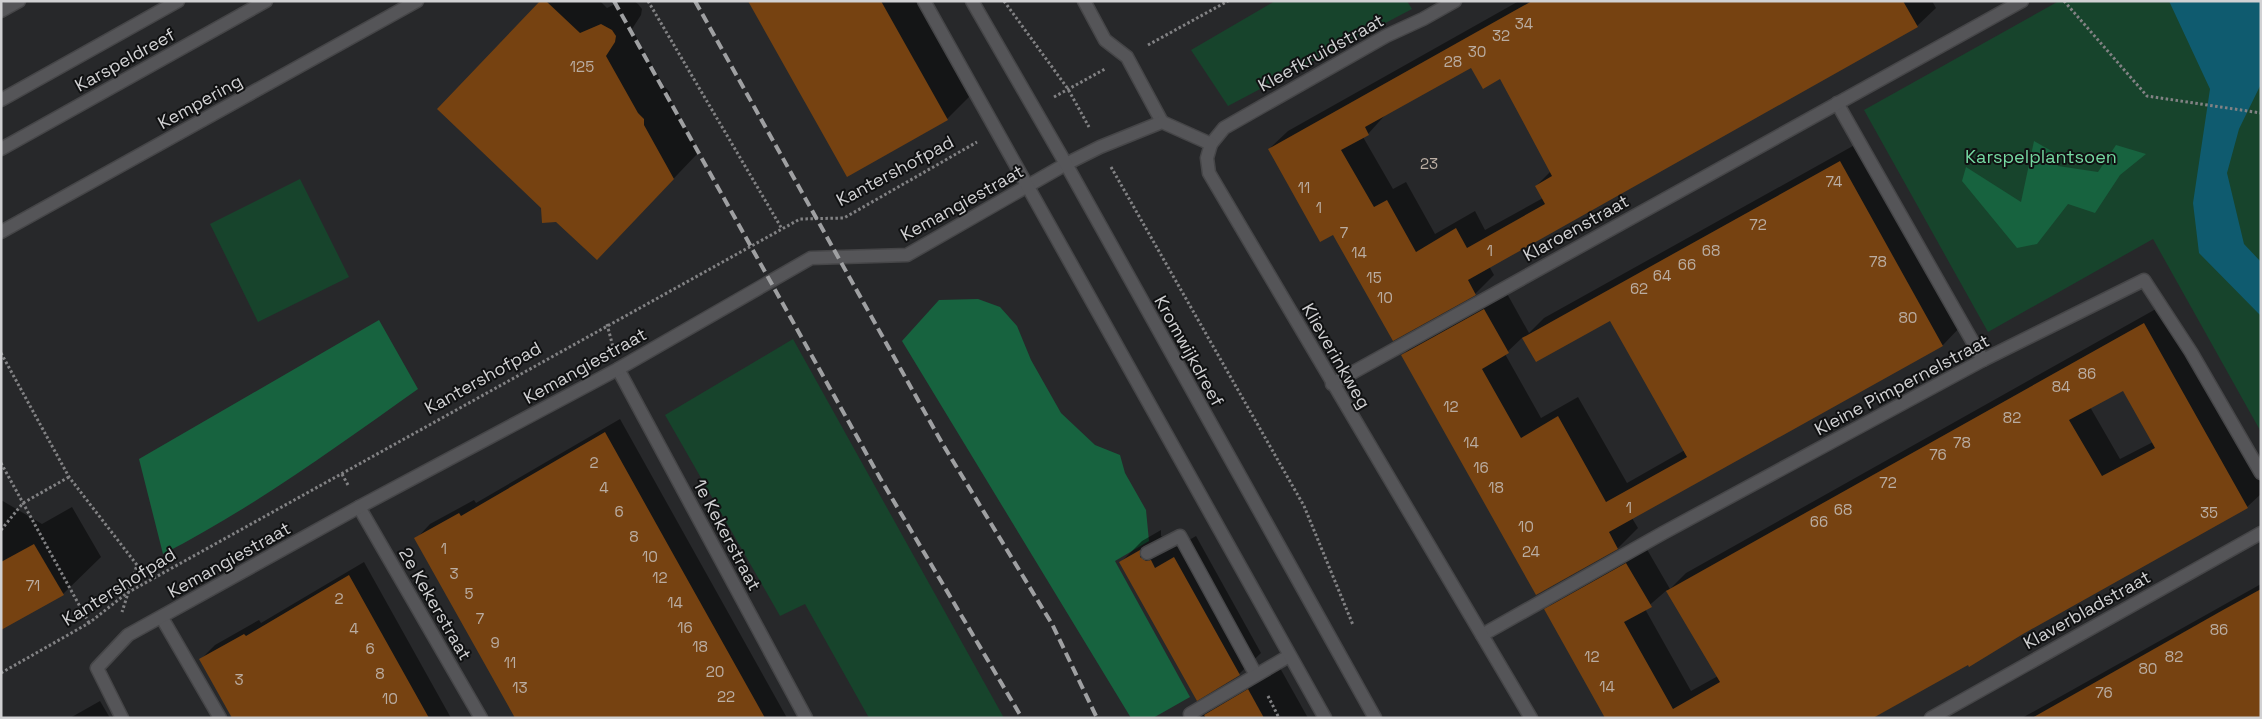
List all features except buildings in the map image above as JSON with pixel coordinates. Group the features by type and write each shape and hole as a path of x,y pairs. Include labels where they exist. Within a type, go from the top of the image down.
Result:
{"street":[{"path":"1,11 19,1"},
{"name":"Karspeldreef","path":"1,100 178,1"},
{"name":"Karspeldreef","path":"1,149 266,1"},
{"name":"Kempering","path":"1,232 417,1"},
{"path":"924,1 1325,718"},
{"name":"Kromwijkdreef","path":"972,1 1066,164 1375,718"},
{"path":"1084,1 1105,40 1127,57 1162,122 1211,144"},
{"name":"Kleefkruidstraat","path":"1211,144 1224,128 1386,36 1423,20 1455,1"},
{"name":"Klaroenstraat","path":"1332,384 2022,1"},
{"path":"1837,102 1983,360"},
{"path":"1066,164 1100,147 1162,122"},
{"name":"Klieverinkweg","path":"1211,144 1207,158 1209,173 1332,384 1532,718"},
{"name":"Kemangiestraat","path":"122,718 97,668 128,636 359,507 618,369 811,258 907,255 1066,164"},
{"name":"Kleine Pimpernelstraat","path":"1482,636 1663,533 1983,360 2144,280 2191,352 2261,473"},
{"name":"1e Kekerstraat","path":"618,369 806,718"},
{"name":"2e Kekerstraat","path":"359,507 481,718"},
{"name":"Klaverbladstraat","path":"1931,718 2261,533"},
{"path":"1147,553 1180,536 1256,675"},
{"path":"162,618 220,718"},
{"path":"1190,714 1289,656"}],"path":[{"path":"648,1 782,228"},
{"path":"1004,1 1068,89"},
{"path":"1048,101 1228,1"},
{"path":"2064,1 2147,96 2261,113"},
{"name":"Kromwijkdreef","path":"1068,89 1304,506 1354,629"},
{"name":"Kantershofpad","path":"1,673 90,623 127,593 782,228 800,219 844,218 981,140"},
{"path":"1,353 69,477 137,565 127,593"},
{"path":"1,463 90,623"},
{"path":"1,530 23,503 69,477"}],"green space":[{"path":"1275,1 1407,1 1412,9 1228,106 1191,50"},
{"name":"Karspelplantsoen","path":"2059,1 2261,1 2261,432 2153,239 1988,332 1864,110"},
{"path":"2034,141 2055,153 2058,166 2098,172 2116,145 2146,154 2120,175 2095,213 2068,204 2037,244 2017,248 1962,181 1966,167 2021,202"},
{"path":"300,179 349,277 258,322 210,224"},
{"path":"978,299 1000,307 1017,326 1031,360 1061,413 1095,445 1120,455 1125,473 1146,510 1149,541 1115,561 1190,697 1153,718 1131,718 902,341 939,300"},
{"path":"379,320 418,389 262,497 163,554 139,459"},
{"path":"793,339 1004,718 869,718 805,604 780,616 665,415"}],"water":[{"path":"2169,1 2261,1 2261,84 2239,129 2227,173 2244,244 2261,262 2261,316 2199,253 2193,203 2210,89"}],"railway":[{"path":"614,1 880,478 1022,718"},
{"path":"695,1 942,443 1052,624 1097,718"}]}
